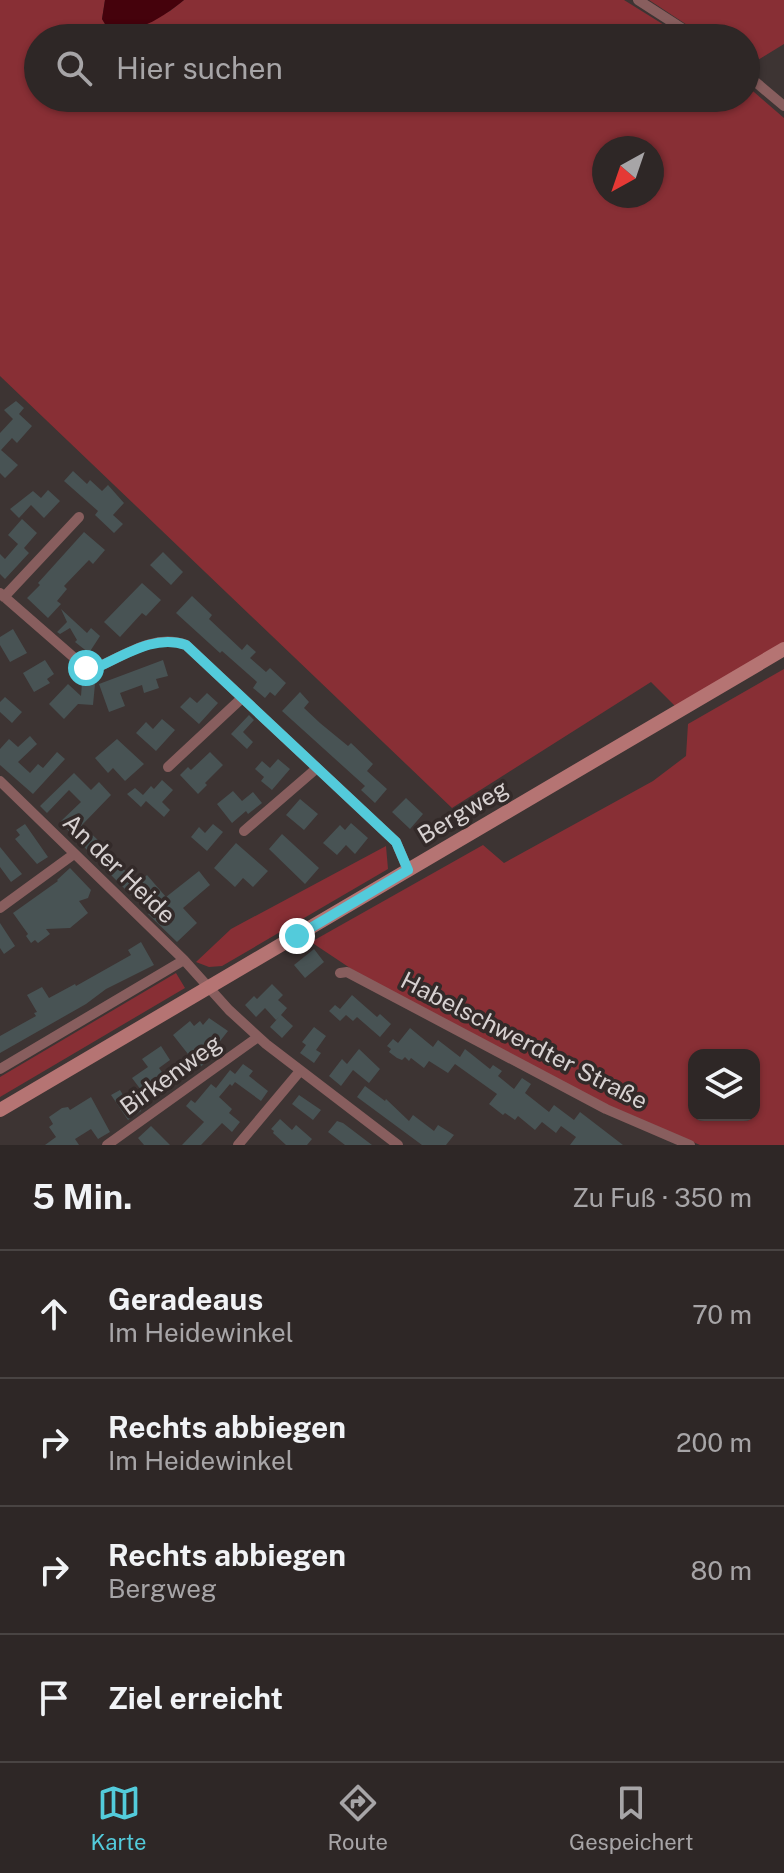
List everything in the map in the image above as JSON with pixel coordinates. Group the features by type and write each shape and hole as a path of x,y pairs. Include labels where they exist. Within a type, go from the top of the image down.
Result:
{"main road":[{"name":"Bergweg","path":"0,1110 784,649"}],"street":[{"path":"638,0 675,24"},
{"path":"760,86 784,106"},
{"path":"79,517 2,595 86,668 96,668 157,641 172,640 186,645 396,842 408,870"},
{"path":"168,767 242,698"},
{"path":"244,831 317,768"},
{"name":"An der Heide","path":"0,781 184,960 207,988 258,1037 398,1145"},
{"path":"0,908 74,854"},
{"path":"0,1069 184,960"},
{"name":"Habelschwerdter Straße","path":"340,973 347,972 606,1109 690,1145"},
{"name":"Birkenweg","path":"107,1145 258,1037"},
{"path":"238,1145 300,1071"}],"shaded area":[{"path":"0,0 105,0 102,19 105,24 24,24 24,112 760,112 760,97 784,118 784,642 675,706 651,682 452,808 0,376"},
{"path":"105,0 184,0 146,24 105,24 102,19"},
{"path":"184,0 624,0 663,24 143,24"},
{"path":"649,0 784,0 784,44 760,59 760,24 686,24"},
{"path":"784,669 784,1145 700,1145 602,1103 365,978 311,942 483,845 504,863 653,781 686,756 688,724"},
{"path":"386,846 388,869 222,966 209,967 196,962 231,929"},
{"path":"176,973 185,988 0,1097 0,1077"}],"building":[{"path":"16,401 24,408 19,414 32,426 17,443 12,438 1,450 18,465 5,478 0,473 0,433 13,419 4,410"},
{"path":"73,471 87,484 90,480 102,491 108,485 124,503 113,515 123,524 114,533 95,515 98,511 64,481"},
{"path":"48,490 60,501 44,518 31,505 19,518 10,509 33,491 41,498"},
{"path":"22,519 37,533 24,548 29,553 5,579 0,574 0,554 5,559 18,544 8,535"},
{"path":"84,532 105,550 93,564 89,560 64,586 67,589 57,601 61,604 48,618 27,598"},
{"path":"163,552 183,572 171,585 150,565"},
{"path":"142,583 161,600 146,616 142,613 120,637 104,622"},
{"path":"192,596 212,615 209,619 242,650 247,644 256,652 250,658 266,672 270,668 286,683 275,696 270,692 265,698 253,688 257,682 176,613"},
{"path":"61,609 87,633 91,628 100,636 89,653 75,642 77,640 70,628 60,634 57,632 67,622"},
{"path":"13,629 27,653 10,662 0,645 0,637"},
{"path":"45,660 54,674 47,679 50,683 34,692 23,673"},
{"path":"163,660 168,676 156,679 159,688 144,693 142,685 120,693 125,706 109,712 99,684"},
{"path":"82,683 95,684 93,705 78,704 64,719 49,704 68,684 81,696"},
{"path":"300,692 309,702 304,708 348,746 351,743 373,764 367,771 387,789 375,803 361,790 365,786 282,711"},
{"path":"207,693 218,703 199,724 180,707 190,697 197,703"},
{"path":"5,697 22,712 12,723 0,712 0,702"},
{"path":"249,715 254,720 243,732 253,742 247,749 231,734"},
{"path":"162,719 175,730 156,751 136,733 146,722 153,729"},
{"path":"30,736 37,744 18,762 30,773 38,764 43,768 57,752 65,759 33,794 0,765 0,749 9,739 18,747"},
{"path":"117,739 144,764 125,781 113,768 108,773 95,758"},
{"path":"210,752 223,765 198,794 180,775 188,767 191,770"},
{"path":"278,759 290,769 272,790 261,781 264,777 255,769 262,761 270,768"},
{"path":"74,773 91,790 99,782 111,795 82,825 100,842 90,853 60,822 81,802 69,790 47,813 40,806"},
{"path":"162,780 173,790 162,802 170,810 164,817 146,801 141,807 127,794 135,788 143,795"},
{"path":"233,791 242,801 253,792 262,803 232,823 217,804"},
{"path":"406,798 423,814 410,829 392,812"},
{"path":"300,799 318,814 304,830 286,815"},
{"path":"351,823 368,838 355,854 346,845 337,855 323,843 340,825 345,830"},
{"path":"25,824 48,857 37,864 15,839 20,835 16,830"},
{"path":"213,824 223,832 207,851 191,837 199,827 205,833"},
{"path":"282,834 319,868 305,884 269,849"},
{"path":"236,843 268,871 253,887 243,878 235,887 214,868"},
{"path":"0,847 22,874 11,882 0,867"},
{"path":"112,859 139,883 147,875 166,897 199,871 210,885 183,908 197,923 177,942 148,914 158,904 145,890 135,899 104,868"},
{"path":"70,868 91,890 88,898 79,901 88,913 70,928 46,929 50,934 38,943 35,940 31,943 13,913 58,881"},
{"path":"0,923 15,946 4,954 0,948"},
{"path":"141,942 154,965 106,989 86,1004 0,1053 0,1036 36,1016 34,1013 37,1012 27,995 42,987 49,998 76,986 131,955 128,950"},
{"path":"314,949 324,962 305,978 294,965"},
{"path":"272,984 283,995 278,1000 287,1008 281,1015 293,1026 282,1038 270,1027 279,1017 276,1020 265,1008 256,1017 245,1005 254,996 257,999"},
{"path":"352,995 377,1017 380,1014 391,1024 380,1037 357,1017 353,1021 346,1015 340,1021 329,1011 335,1005 340,1009"},
{"path":"209,1018 228,1031 213,1050 216,1054 199,1068 173,1035 190,1021 194,1026 200,1021 203,1025"},
{"path":"314,1027 326,1036 316,1050 321,1053 314,1063 300,1053 306,1045 302,1042"},
{"path":"410,1028 433,1047 438,1040 460,1057 465,1049 490,1069 493,1065 502,1071 498,1076 514,1089 522,1078 531,1084 525,1093 549,1112 554,1105 574,1120 580,1112 623,1145 570,1145 576,1137 561,1126 556,1133 542,1122 535,1130 518,1116 515,1120 505,1113 503,1115 489,1104 497,1094 455,1064 448,1073 429,1061 424,1068 411,1058 409,1061 405,1057 402,1060 397,1058 387,1046 393,1039 398,1043"},
{"path":"161,1046 170,1060 159,1068 172,1086 158,1096 154,1091 135,1103 141,1111 128,1120 111,1095 120,1090 126,1100 141,1090 132,1078 148,1067 142,1059"},
{"path":"359,1049 380,1069 369,1083 353,1070 341,1086 329,1076 342,1059 347,1064"},
{"path":"243,1064 253,1071 249,1076 268,1091 261,1101 235,1082 232,1086 230,1084 219,1097 232,1109 229,1113 240,1122 232,1132 222,1123 201,1145 182,1145 204,1122 186,1106 191,1100 195,1103 211,1084 216,1088 230,1070 235,1074"},
{"path":"365,1086 386,1099 409,1121 413,1115 434,1131 438,1125 454,1135 446,1145 422,1145 357,1097"},
{"path":"299,1095 321,1110 313,1120 292,1104"},
{"path":"91,1097 110,1132 98,1139 91,1129 75,1139 79,1145 45,1145 56,1137 49,1127 53,1124 49,1117 62,1108 68,1107 70,1110"},
{"path":"280,1119 292,1130 296,1125 312,1139 307,1145 286,1145 271,1129"},
{"path":"337,1121 372,1145 345,1145 328,1132"},
{"path":"151,1126 170,1145 144,1145 138,1138"}],"route":[{"path":"86,668 96,668 157,641 172,640 186,645 396,842 408,870 297,936"}]}
